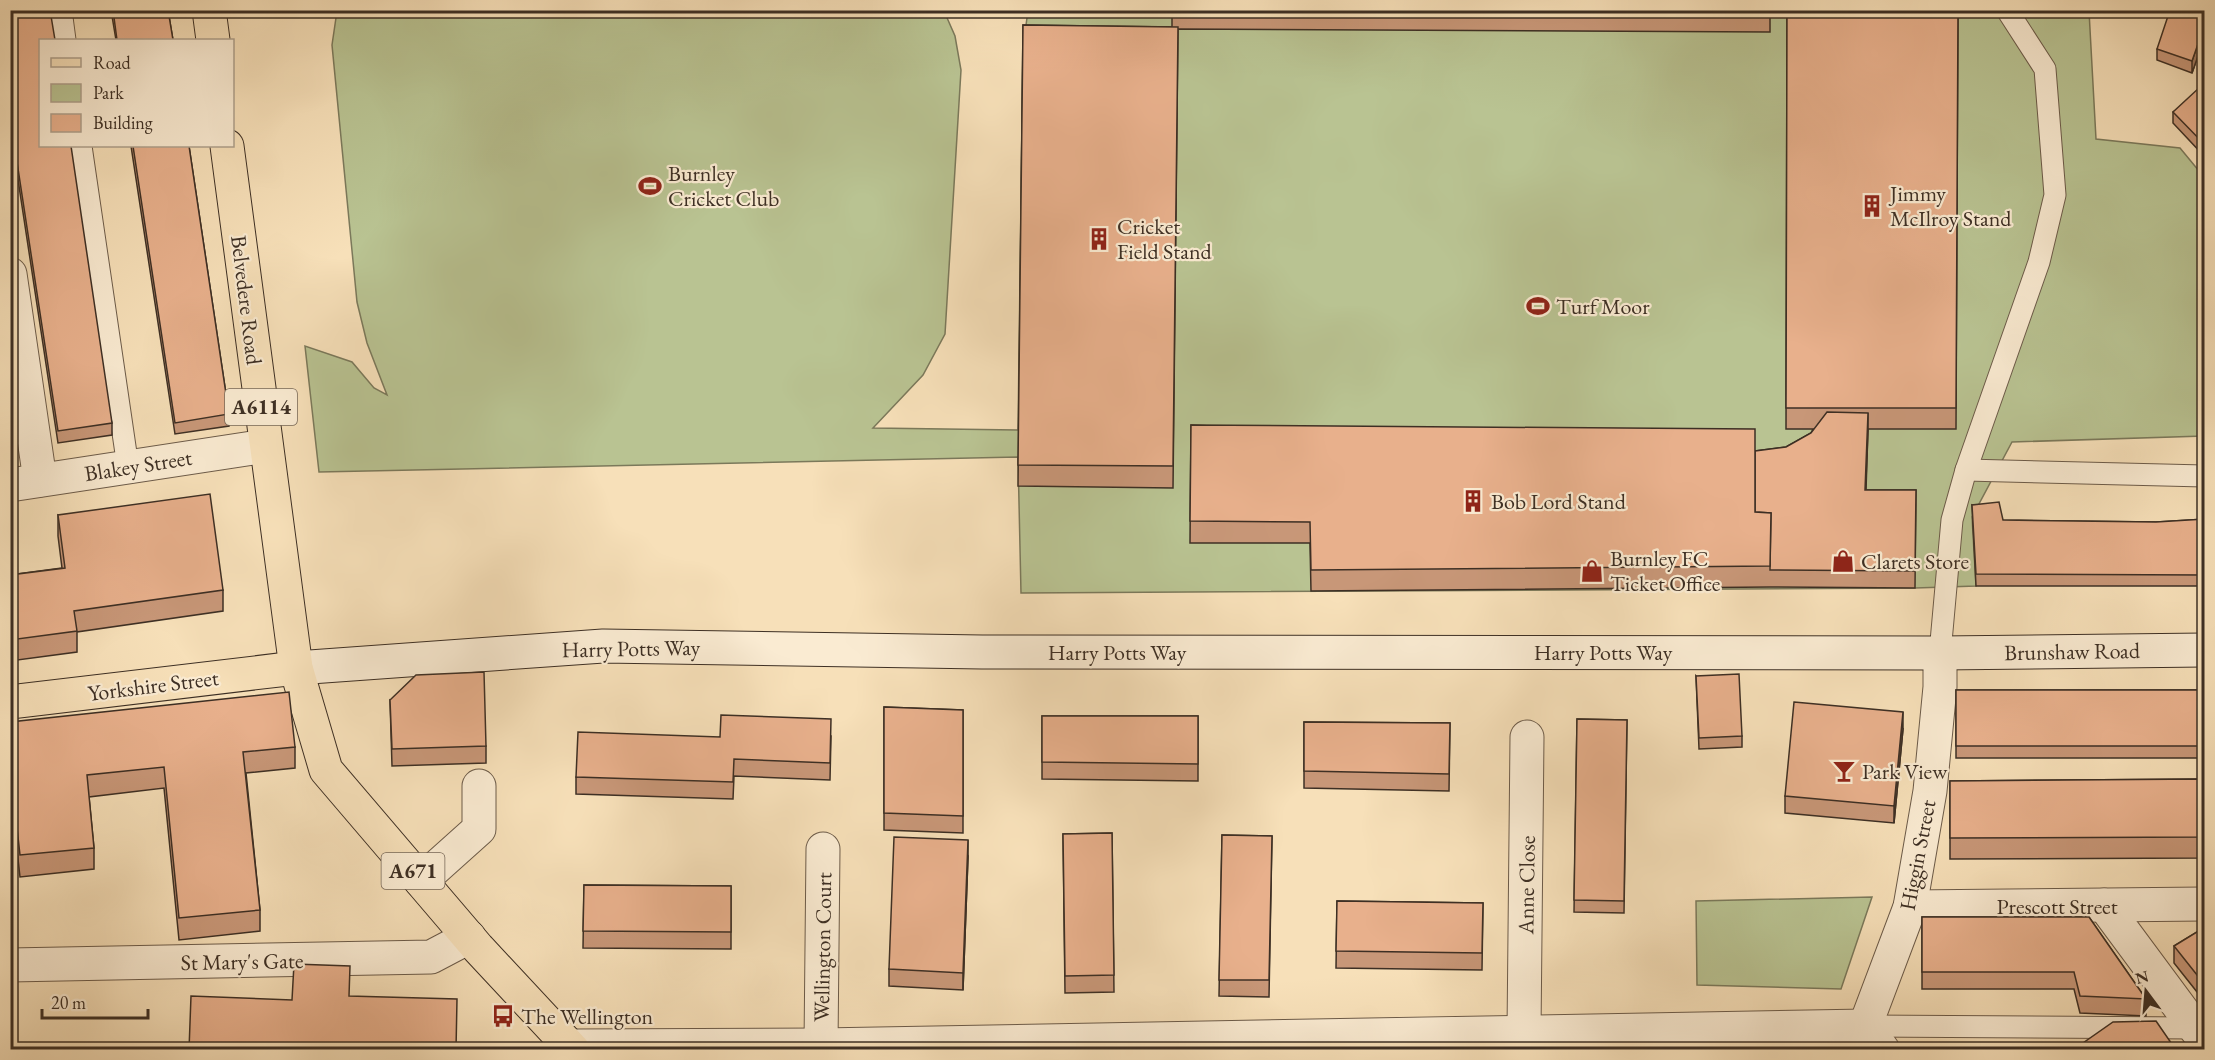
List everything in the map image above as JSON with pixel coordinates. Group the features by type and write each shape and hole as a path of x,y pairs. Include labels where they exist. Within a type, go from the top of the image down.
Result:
{"main road":[{"path":"209,10 213,39"},
{"name":"Belvedere Road","path":"227,147 296,668"},
{"name":"Yorkshire Street","path":"10,702 296,668"},
{"name":"A671","path":"296,668 326,770 470,937 572,1048"}],"street":[{"path":"10,274 25,483"},
{"name":"Blakey Street","path":"25,483 266,446"},
{"name":"Harry Potts Way","path":"296,668 603,646 982,652 1940,652"},
{"name":"Brunshaw Road","path":"1940,652 2205,650"},
{"name":"Higgin Street","path":"1868,1042 1910,907 1942,791 1940,652"},
{"name":"Anne Close","path":"1527,737 1544,1038"},
{"path":"421,881 479,829 479,786"},
{"name":"Wellington Court","path":"821,1045 823,849"},
{"name":"Prescott Street","path":"1910,907 2205,904"},
{"path":"2104,905 2200,1034"},
{"name":"St Mary's Gate","path":"10,965 431,957 470,937"},
{"path":"572,1048 1447,1042 1544,1038 1868,1042"}],"lane":[{"path":"61,10 65,39"},
{"path":"1940,652 1952,520 1966,470 2039,262 2055,195 2045,69 2007,10"},
{"path":"81,147 128,467"},
{"path":"1966,470 2205,476"},
{"path":"1868,1042 2200,1034"}],"green space":[{"name":"Turf Moor","path":"337,11 944,11 955,36 961,70 945,334 923,375 873,428 1018,430 1023,46 1028,11 2089,11 2096,139 2180,148 2204,177 2204,436 2012,442 1972,517 1976,586 1915,588 1021,593 1018,457 319,472 305,346 352,362 374,388 387,395 367,343 357,302 332,45"},
{"path":"1872,897 1841,989 1697,985 1696,901"}],"building":[{"path":"10,10 50,10 55,39 39,39 39,147 71,147 112,423 58,431 10,116"},
{"path":"113,10 168,10 173,39 117,39"},
{"name":"Jimmy McIlroy Stand","path":"1787,10 1958,10 1956,408 1786,408"},
{"path":"2170,10 2205,10 2205,24 2192,61 2157,49"},
{"name":"Cricket Field Stand","path":"1023,25 1178,27 1173,466 1018,465"},
{"path":"2200,87 2205,93 2205,145 2173,112"},
{"path":"133,147 189,147 229,414 175,423"},
{"path":"10,399 16,439 10,440"},
{"path":"1827,412 1868,413 1865,490 1916,490 1915,571 1770,570 1771,513 1755,512 1755,451 1786,447 1811,433"},
{"name":"Bob Lord Stand","path":"1191,425 1755,429 1755,512 1771,513 1770,566 1311,570 1310,522 1190,521"},
{"path":"210,494 223,590 74,611 77,631 10,640 10,575 65,568 58,515"},
{"path":"1999,502 2003,520 2156,522 2205,519 2205,575 1976,574 1972,505"},
{"path":"484,672 486,746 392,749 390,700 416,675"},
{"path":"1739,674 1742,736 1699,738 1696,676"},
{"path":"1956,690 2205,690 2205,746 1956,746"},
{"path":"289,692 295,747 243,752 260,910 179,918 164,767 87,775 94,848 20,855 10,765 10,722"},
{"name":"Park View","path":"1794,702 1903,712 1894,806 1785,796"},
{"path":"884,707 963,710 963,816 884,813"},
{"path":"721,715 831,719 830,763 734,759 733,782 576,777 578,732 720,737"},
{"path":"1042,716 1198,716 1198,764 1042,762"},
{"path":"1577,719 1627,720 1624,901 1574,900"},
{"path":"1304,722 1450,723 1449,774 1304,771"},
{"path":"2205,779 2205,837 1950,838 1950,781"},
{"path":"1112,833 1114,975 1065,976 1063,834"},
{"path":"1222,835 1272,836 1269,980 1219,980"},
{"path":"894,837 968,840 963,973 889,969"},
{"path":"584,885 731,886 731,932 583,931"},
{"path":"1337,901 1483,903 1482,953 1336,951"},
{"path":"1922,917 2089,917 2146,999 2080,996 2074,972 1922,972"},
{"path":"2205,927 2205,985 2174,946"},
{"path":"294,964 350,966 349,996 457,999 456,1050 189,1050 191,996 292,1000"},
{"path":"2156,1021 2176,1050 2073,1050 2113,1022"},
{"path":"1801,1044 1800,1050 1753,1050 1753,1045"},
{"path":"1144,1047 1144,1050 1077,1049"},
{"path":"1621,1049 1621,1050 1568,1050"}],"place":[{"name":"Burnley Cricket Club","path":"650,186"},
{"name":"Jimmy McIlroy Stand","path":"1872,206"},
{"name":"Cricket Field Stand","path":"1099,239"},
{"name":"Turf Moor","path":"1538,306"},
{"name":"Bob Lord Stand","path":"1473,501"},
{"name":"Clarets Store","path":"1843,561"},
{"name":"Burnley FC Ticket Office","path":"1592,571"},
{"name":"Park View","path":"1844,771"},
{"name":"The Wellington","path":"503,1016"}]}
